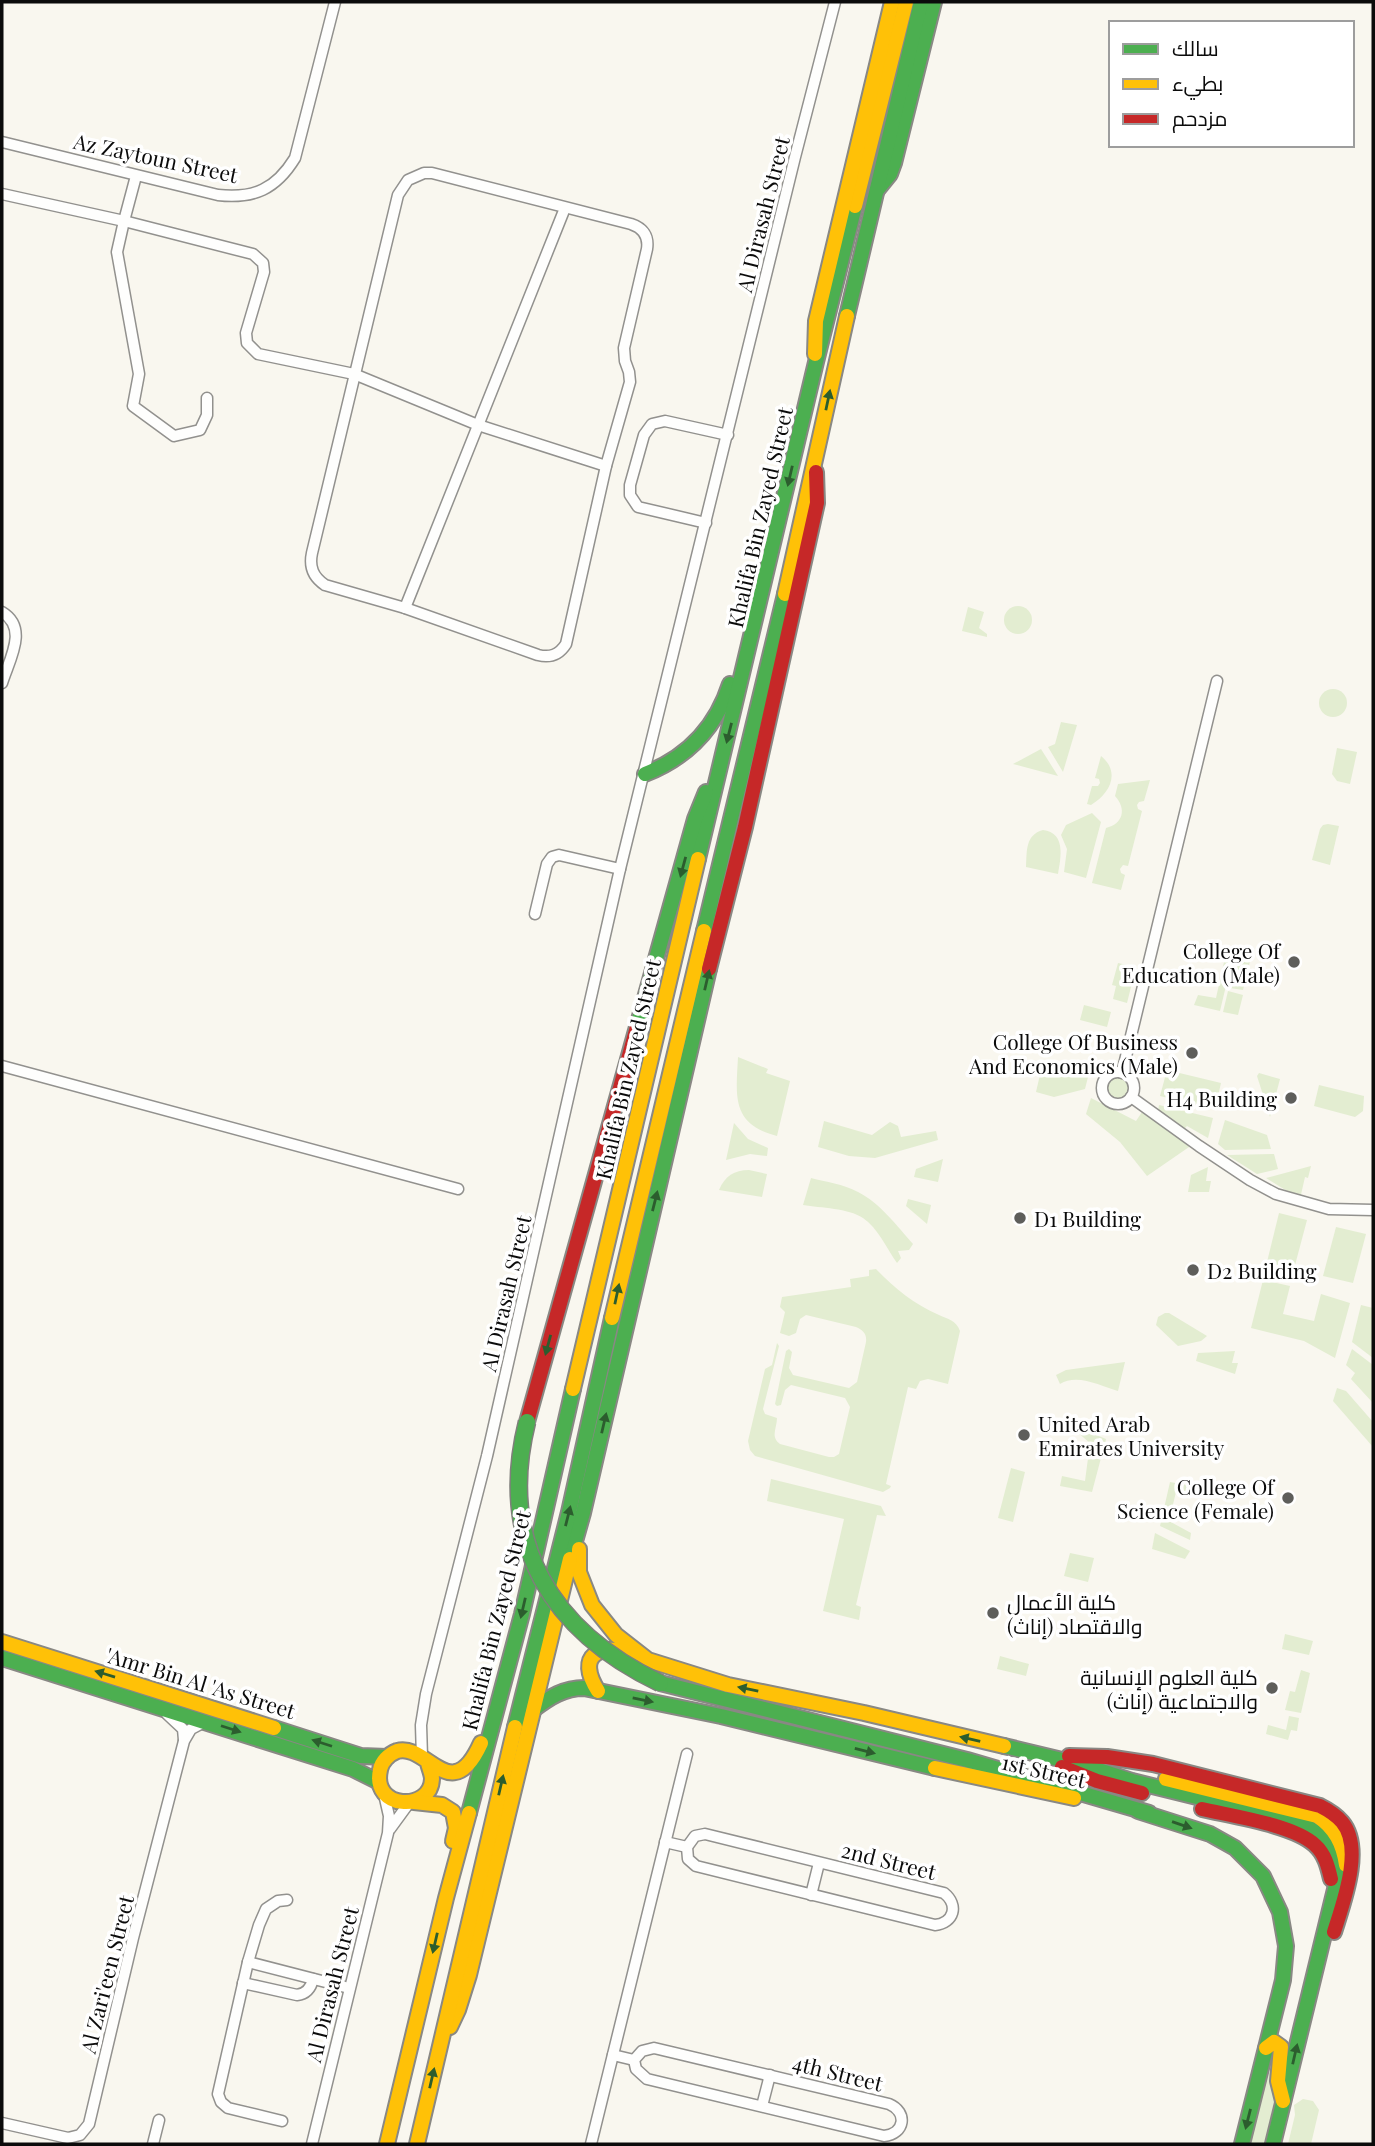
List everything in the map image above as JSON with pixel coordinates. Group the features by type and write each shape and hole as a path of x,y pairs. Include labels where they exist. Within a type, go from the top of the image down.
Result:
{"main road":[{"path":"817,362 814,346 816,321 892,2"},
{"name":"Khalifa Bin Zayed Street","path":"387,2144 446,1898 522,1614 544,1511 817,362 906,2"},
{"name":"Khalifa Bin Zayed Street","path":"417,2144 520,1705 569,1512 622,1268 739,788 921,2"},
{"path":"876,192 894,163 934,2"},
{"path":"439,2043 453,2021 469,1975 583,1513 719,925 748,815 818,496 814,467"},
{"path":"645,774 658,770 686,752 717,718 745,629 751,621 757,619"},
{"path":"717,783 703,797 695,819 527,1422 518,1487 524,1532 530,1553 544,1585 566,1617 600,1649 621,1664 660,1683 900,1742 1026,1776 1149,1814"},
{"name":"1st Street","path":"583,1513 578,1564 586,1594 599,1615 616,1634 648,1660 728,1685 864,1713 1083,1765 1132,1781 1298,1822 1318,1831 1332,1848 1338,1877 1273,2144"},
{"name":"'Amr Bin Al 'As Street","path":"2,1642 361,1756 374,1758 393,1754"},
{"path":"598,1691 587,1671 588,1664 597,1652 603,1649 623,1649 648,1660"},
{"name":"'Amr Bin Al 'As Street","path":"2,1658 354,1769 381,1786"},
{"path":"446,1898 444,1878 456,1832 456,1818 452,1810 442,1803 394,1801 381,1786 380,1768 393,1754 409,1751 444,1771 461,1770 470,1763 481,1743 492,1702 502,1687"},
{"name":"1st Street","path":"534,1709 549,1696 565,1689 598,1691 722,1716 919,1764 1149,1814 1210,1834 1235,1849 1263,1877 1276,1900 1284,1929 1285,1963 1242,2144"},
{"path":"1043,1756 1107,1757 1153,1764 1320,1806 1335,1814 1350,1836 1353,1853 1339,1916 1325,1951"},
{"path":"1043,1756 1097,1781 1292,1831 1309,1839 1327,1861 1331,1881 1315,1973"},
{"path":"412,1802 424,1795 430,1785 431,1773 425,1760"},
{"name":"1st Street","path":"1083,1765 1133,1771 1308,1814 1325,1821 1341,1843 1346,1864 1325,1951 1315,1973"},
{"path":"1266,2048 1274,2042 1281,2047 1278,2081 1283,2102"}],"street":[{"name":"Az Zaytoun Street","path":"2,142 233,197 263,190 287,171 295,158 335,2"},
{"name":"Al Dirasah Street","path":"425,1760 421,1725 426,1694 488,1456 620,869 835,2"},
{"path":"432,173 565,208 636,226 645,233 648,243 624,348 630,380 606,466 566,644 551,657 325,584 316,577 311,566 398,195 408,180 432,173"},
{"path":"136,176 117,252 139,374 133,406 174,436 200,430 207,415 207,398"},
{"path":"2,194 124,221 257,256 263,263 264,272 246,333 250,348 263,356 354,374 478,425 606,466"},
{"path":"405,608 565,208"},
{"path":"706,523 639,506 631,500 630,485 644,435 656,422 665,421 728,435"},
{"path":"2,612 14,622 17,636 2,683"},
{"path":"1122,1073 1217,681"},
{"path":"535,914 547,864 552,857 559,855 620,869"},
{"path":"2,1066 458,1189"},
{"path":"1122,1073 1130,1077 1134,1085 1131,1097 1116,1104 1108,1100 1103,1093 1107,1077 1122,1073"},
{"path":"1131,1097 1199,1146 1276,1194 1329,1209 1373,1210"},
{"path":"158,1707 183,1729 184,1741"},
{"path":"184,1741 191,1729 206,1721"},
{"path":"393,1754 410,1742 421,1725"},
{"name":"Al Zari'een Street","path":"2,2123 62,2138 80,2135 89,2124 184,1741"},
{"path":"591,2144 687,1754"},
{"name":"Al Dirasah Street","path":"312,2144 388,1833 388,1808 381,1786"},
{"name":"Al Dirasah Street","path":"388,1833 397,1817 412,1802"},
{"name":"2nd Street","path":"705,1834 820,1863 944,1893 952,1901 953,1913 946,1922 935,1925 811,1895 696,1866 688,1859 687,1847 695,1836 705,1834"},
{"path":"665,1842 687,1847"},
{"name":"2nd Street","path":"811,1895 820,1863"},
{"path":"282,2121 228,2108 219,2098 219,2089 259,1925 266,1909 278,1901 287,1900"},
{"path":"248,1962 349,1988"},
{"path":"243,1983 297,1995 310,1988 313,1979"},
{"name":"4th Street","path":"654,2048 770,2075 894,2106 901,2114 902,2125 895,2134 884,2136 647,2079 636,2069 634,2060 642,2051 654,2048"},
{"name":"4th Street","path":"613,2055 634,2060"},
{"name":"4th Street","path":"762,2106 770,2075"},
{"path":"152,2144 159,2120"}],"green space":[{"path":"1018,606 1028,610 1032,620 1028,630 1018,634 1008,630 1004,620 1008,610"},
{"path":"968,607 984,612 979,628 987,637 962,631"},
{"path":"1333,689 1343,693 1347,703 1343,713 1333,717 1323,713 1319,703 1323,693"},
{"path":"1061,722 1077,725 1063,772 1048,747 1055,744"},
{"path":"1337,748 1357,752 1350,784 1337,781 1332,774"},
{"path":"1041,749 1058,776 1013,764"},
{"path":"1101,756 1111,769 1111,782 1103,795 1091,805 1087,804 1092,786 1098,786 1100,783 1099,779 1095,778"},
{"path":"1150,780 1144,801 1137,805 1142,811 1128,866 1123,865 1120,869 1125,875 1121,890 1092,883 1106,828 1116,823 1121,815 1121,806 1115,796 1118,784"},
{"path":"1092,813 1101,822 1086,878 1064,872 1067,849 1061,835 1066,825"},
{"path":"1328,824 1339,826 1330,865 1312,860 1320,829"},
{"path":"1043,830 1050,832 1059,841 1061,853 1058,874 1026,867 1030,840"},
{"path":"1224,950 1234,952 1220,1011 1194,1005 1198,995 1216,998"},
{"path":"1238,954 1251,957 1243,990 1230,988"},
{"path":"1118,963 1136,967 1127,1003 1113,999 1116,986 1112,985"},
{"path":"1228,991 1243,995 1238,1015 1223,1012"},
{"path":"1084,1005 1111,1012 1107,1027 1080,1020"},
{"path":"738,1057 768,1069 766,1073 790,1081 777,1136 762,1131 744,1116 737,1096"},
{"path":"1042,1066 1088,1077 1085,1089 1054,1097 1036,1092"},
{"path":"1167,1070 1221,1083 1215,1109 1200,1106 1202,1096 1198,1095 1196,1105 1160,1096"},
{"path":"1259,1073 1280,1079 1270,1117 1257,1076"},
{"path":"1119,1077 1129,1084 1130,1088 1123,1098 1119,1099 1109,1092 1108,1088 1115,1078"},
{"path":"1319,1085 1364,1096 1363,1111 1355,1117 1314,1106"},
{"path":"1091,1098 1136,1121 1142,1112 1192,1145 1147,1176 1120,1142 1086,1114"},
{"path":"1159,1105 1213,1118 1208,1138 1187,1126 1184,1129 1158,1111"},
{"path":"1225,1120 1267,1135 1271,1149 1225,1150 1218,1144"},
{"path":"824,1121 872,1135 890,1122 898,1126 901,1137 936,1131 938,1140 875,1158 849,1156 818,1147"},
{"path":"734,1123 748,1139 768,1148 767,1156 750,1154 726,1160"},
{"path":"1274,1154 1278,1169 1257,1174 1227,1155"},
{"path":"943,1159 938,1182 914,1177 916,1169"},
{"path":"1311,1166 1308,1178 1305,1177 1300,1199 1266,1178"},
{"path":"1208,1167 1206,1181 1211,1181 1209,1192 1188,1192 1191,1175"},
{"path":"749,1170 767,1174 762,1197 719,1190 731,1175"},
{"path":"811,1178 846,1187 874,1202 913,1244 909,1250 898,1251 901,1258 897,1263 878,1233 863,1218 842,1210 803,1205"},
{"path":"908,1199 931,1205 927,1224 906,1206"},
{"path":"1279,1213 1307,1220 1294,1269 1267,1262"},
{"path":"1336,1227 1366,1234 1353,1283 1323,1276"},
{"path":"876,1269 905,1295 930,1311 951,1320 960,1331 948,1384 928,1379 920,1381 916,1389 908,1387 886,1484 891,1486 883,1492 755,1456 748,1441 765,1369 772,1365 777,1343 779,1346 763,1409 765,1414 777,1418 775,1438 780,1444 829,1457 839,1454 850,1407 845,1398 791,1385 785,1390 781,1405 775,1404 786,1351 789,1349 792,1352 789,1368 793,1375 849,1388 857,1382 866,1342 865,1335 856,1327 806,1315 800,1319 796,1333 789,1336 780,1333 785,1312 780,1307 782,1297 851,1287 850,1279 869,1276 869,1270"},
{"path":"1263,1280 1290,1286 1283,1314 1314,1321 1321,1294 1350,1303 1335,1358 1304,1341 1251,1328"},
{"path":"1361,1305 1373,1308 1373,1358 1352,1342"},
{"path":"1165,1313 1207,1336 1201,1341 1178,1346 1156,1325 1158,1317"},
{"path":"1352,1349 1373,1365 1373,1403 1351,1379 1355,1373 1346,1365"},
{"path":"1235,1351 1232,1363 1238,1363 1235,1374 1196,1361 1198,1353"},
{"path":"1125,1362 1118,1391 1081,1380 1060,1384 1056,1375 1066,1370"},
{"path":"1337,1388 1346,1391 1373,1422 1373,1447 1333,1401"},
{"path":"1079,1428 1106,1439 1092,1492 1060,1486 1062,1476 1085,1481 1090,1443 1077,1432"},
{"path":"1011,1468 1025,1472 1013,1522 998,1518"},
{"path":"771,1479 881,1506 886,1516 877,1515 856,1605 861,1607 859,1620 823,1611 844,1519 767,1501"},
{"path":"1170,1482 1197,1487 1196,1497 1176,1492 1169,1521 1191,1533 1190,1540 1160,1526"},
{"path":"1155,1533 1190,1551 1185,1559 1152,1549"},
{"path":"1070,1553 1094,1558 1088,1582 1064,1576"},
{"path":"1285,1634 1313,1641 1309,1655 1282,1649"},
{"path":"1000,1656 1029,1664 1026,1676 997,1669"},
{"path":"1301,1670 1310,1673 1301,1713 1285,1710 1290,1691 1295,1692"},
{"path":"1289,1716 1299,1718 1297,1731 1291,1730 1288,1740 1266,1734 1268,1725 1286,1730"},
{"path":"1268,2072 1273,2074 1275,2097 1265,2144 1250,2144"},
{"path":"1303,2099 1313,2101 1319,2110 1311,2144 1288,2144 1295,2115 1294,2105"}],"traffic: fast":[{"path":"847,316 921,2"},
{"path":"877,190 890,174 894,163 934,2"},
{"path":"698,859 855,206"},
{"path":"704,931 785,594"},
{"path":"645,774 674,759 698,739 717,714 730,684"},
{"path":"637,1027 695,819 706,792"},
{"path":"570,1559 583,1513 709,969"},
{"path":"515,1727 569,1512 612,1318"},
{"path":"469,1813 522,1614 573,1389"},
{"path":"527,1422 520,1466 520,1507 527,1544 541,1578 562,1609 589,1637 622,1662 660,1683"},
{"path":"2,1658 353,1769 379,1782"},
{"path":"660,1683 967,1760 1149,1813"},
{"path":"534,1709 558,1694 584,1688 721,1716 935,1768"},
{"path":"274,1728 361,1756 387,1757"},
{"path":"1004,1746 1298,1822 1315,1831 1327,1843 1337,1867 1338,1877 1273,2144"},
{"path":"1138,1811 1210,1834 1235,1848 1263,1876 1280,1912 1286,1946 1283,1980 1242,2144"}],"traffic: slow":[{"path":"815,354 816,321 892,2"},
{"path":"855,206 906,2"},
{"path":"785,594 847,316"},
{"path":"573,1389 698,859"},
{"path":"612,1318 704,931"},
{"path":"579,1549 579,1572 592,1605 616,1635 648,1660 728,1685 1004,1746"},
{"path":"450,2027 469,1975 570,1559"},
{"path":"2,1642 274,1728"},
{"path":"598,1691 589,1668 590,1660 595,1654 611,1650 634,1654"},
{"path":"417,2144 515,1727"},
{"path":"428,1763 432,1779 429,1790 422,1797 402,1802 384,1793 380,1783 381,1767 394,1752 408,1751 449,1772 459,1771 470,1762 481,1743"},
{"path":"935,1768 1074,1798"},
{"path":"1166,1779 1317,1816 1337,1837 1346,1865"},
{"path":"414,1802 442,1805 453,1812 456,1828 453,1841"},
{"path":"387,2144 469,1813"},
{"path":"1266,2048 1274,2042 1281,2047 1278,2081 1283,2101"}],"traffic: jam":[{"path":"709,969 745,827 817,503 816,472"},
{"path":"527,1422 637,1027"},
{"path":"1069,1756 1107,1757 1153,1764 1320,1806 1329,1811 1342,1822 1348,1833 1352,1861 1334,1932"},
{"path":"1062,1767 1097,1781 1142,1793"},
{"path":"1202,1809 1262,1822 1305,1838 1321,1852 1331,1879"}],"place":[{"name":"College Of Education (Male)","path":"1294,962"},
{"name":"College Of Business And Economics (Male)","path":"1192,1053"},
{"name":"H4 Building","path":"1291,1098"},
{"name":"D1 Building","path":"1020,1218"},
{"name":"D2 Building","path":"1193,1270"},
{"name":"United Arab Emirates University","path":"1024,1435"},
{"name":"College Of Science (Female)","path":"1288,1498"},
{"name":"كلية الأعمال والاقتصاد (إناث)","path":"993,1613"},
{"name":"كلية العلوم الإنسانية والاجتماعية (إناث)","path":"1272,1688"}]}
